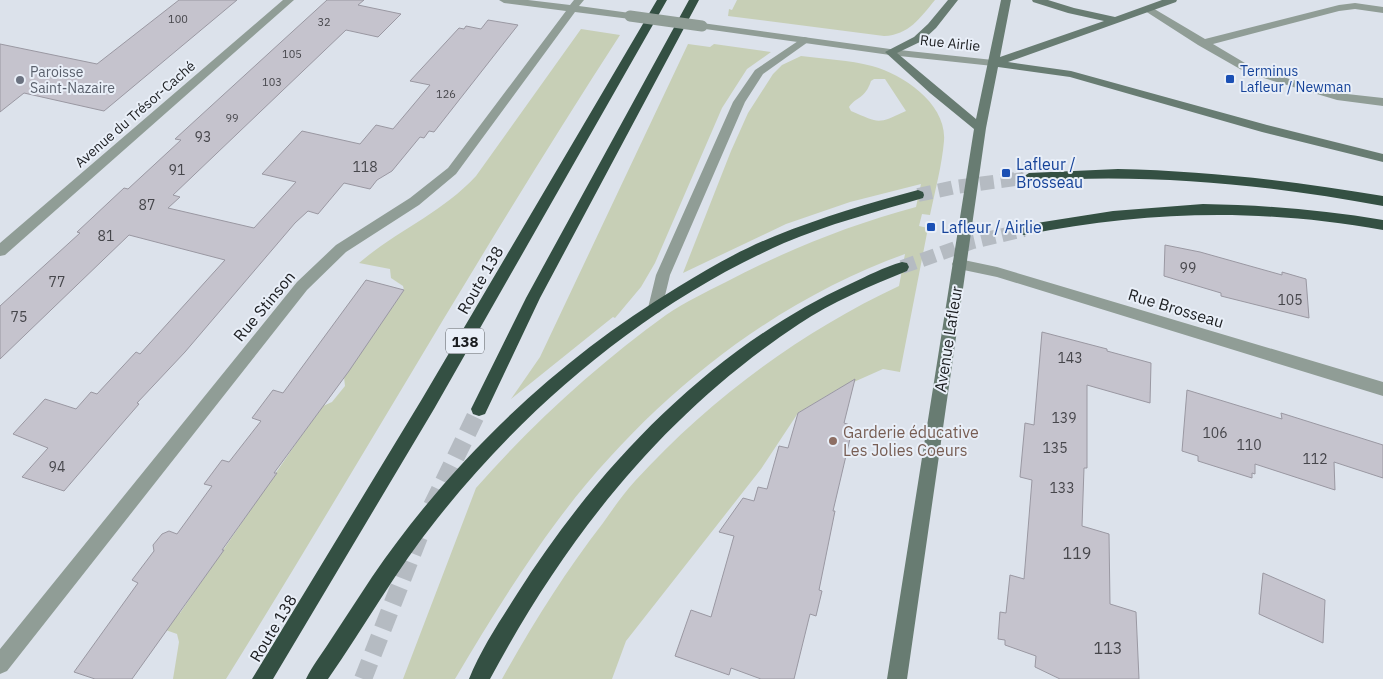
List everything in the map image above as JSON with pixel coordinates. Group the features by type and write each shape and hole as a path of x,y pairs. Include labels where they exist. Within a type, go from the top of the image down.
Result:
{"highway":[{"name":"Route 138","path":"262,679 438,387 662,0"},
{"name":"138","path":"479,408 533,298 694,0"},
{"path":"1029,177 1121,173 1202,176 1290,185 1383,201"},
{"path":"316,679 406,544 465,472 521,415 566,375 616,335 655,308 741,257 788,235 856,211 918,195"},
{"path":"1024,230 1084,218 1192,209 1305,214 1383,225"},
{"path":"479,679 546,566 573,528 603,491 669,420 731,365 795,320 864,282 902,267"}],"main road":[{"path":"953,0 918,40 890,52 951,106 980,128"},
{"name":"Avenue Lafleur","path":"897,679 980,128 1006,0"},
{"path":"1037,0 1072,12 1116,20"},
{"path":"993,63 1172,0"},
{"name":"Rue Airlie","path":"993,63 1071,74 1266,129 1383,158"}],"street":[{"name":"Avenue du Trésor-Caché","path":"0,251 289,0"},
{"name":"Rue Airlie","path":"504,0 576,4 630,16 890,52 993,63"},
{"name":"Rue Stinson","path":"0,664 302,286 346,245 425,195 452,171 576,4"},
{"path":"1202,43 1339,8 1361,7 1383,10"},
{"path":"1147,9 1238,65 1266,77 1338,96 1383,102"},
{"path":"655,308 663,275 739,102 759,72 804,40"},
{"name":"Rue Brosseau","path":"959,264 997,272 1383,389"}],"green space":[{"path":"737,0 935,0 919,19 907,29 893,35 884,36 728,16 729,9 732,10"},
{"path":"581,29 620,35 470,275 226,679 173,679 179,642 177,634 160,628 145,600 180,613 323,406 332,402 345,386 344,377 404,290 403,286 391,278 390,269 359,263 388,241 449,201 476,176"},
{"path":"688,44 710,47 714,44 771,52 747,69 722,108 655,263 641,287 615,318 613,317 511,399 540,357"},
{"path":"801,56 872,66 897,76 910,84 931,103 939,115 944,141 942,159 930,215 922,214 919,226 928,228 900,372 883,369 838,389 798,413 761,469 626,641 612,679 502,679 537,619 575,560 635,481 694,423 758,370 826,325 899,286 905,254 854,275 805,300 757,329 712,362 630,436 592,477 530,559 455,679 403,679 476,488 542,418 615,354 666,315 696,297 772,259 819,239 916,207 921,184 850,202 786,224 683,273 748,113 773,74 782,65","holes":["874,79 885,79 906,111 889,119 878,121 851,111 849,107 864,94 871,81"]}],"building":[{"path":"179,0 237,0 104,111 24,93 0,112 0,44 97,64"},
{"path":"327,0 364,0 358,5 401,14 378,37 346,30 173,195 180,197 168,208 254,228 296,182 262,174 302,131 360,144 376,125 393,129 430,85 410,81 459,28 464,29 466,26 481,29 488,20 518,25 434,132 429,131 424,138 420,137 392,171 377,180 370,189 344,183 318,214 308,211 295,223 185,352 137,403 139,404 64,491 22,477 48,448 13,434 45,399 76,409 91,392 97,394 136,352 140,354 225,260 129,235 0,359 0,306 80,233 77,232 124,188 128,189 181,140 175,139"},
{"path":"1165,245 1200,252 1282,275 1282,272 1306,279 1309,318 1221,296 1221,293 1164,276"},
{"path":"366,280 404,290 349,371 274,473 277,473 132,679 95,679 74,672 138,583 132,580 154,551 153,545 162,534 169,531 177,534 212,486 204,484 222,460 229,462 261,421 252,418 273,390 283,393"},
{"path":"1042,332 1151,363 1150,403 1087,385 1087,468 1084,468 1082,526 1109,534 1110,604 1136,612 1139,679 1060,679 1035,667 1036,656 1005,645 1005,640 998,639 1000,612 1006,613 1010,575 1024,579 1032,480 1020,477 1025,423 1034,425"},
{"path":"855,379 844,423 853,426 833,511 835,511 819,590 822,591 816,616 810,614 794,679 761,679 731,668 729,675 675,656 691,610 711,617 734,536 719,532 743,498 754,501 758,487 767,489 779,446 788,448 798,413"},
{"path":"1187,390 1282,419 1281,413 1383,445 1383,478 1334,462 1335,490 1255,464 1255,474 1252,473 1252,478 1198,461 1198,456 1182,451"},
{"path":"1263,573 1325,600 1323,643 1259,614"}],"tunnel":[{"path":"1013,179 1029,177"},
{"path":"918,195 955,187 1023,178"},
{"path":"902,267 973,242 1024,230"},
{"path":"432,506 479,409"},
{"path":"363,679 420,534"}],"place":[{"name":"Terminus Lafleur / Newman","path":"1230,79"},
{"name":"Paroisse Saint-Nazaire","path":"20,80"},
{"name":"Lafleur / Brosseau","path":"1006,173"},
{"name":"Lafleur / Airlie","path":"931,227"},
{"name":"Garderie éducative Les Jolies Coeurs","path":"833,441"}]}
